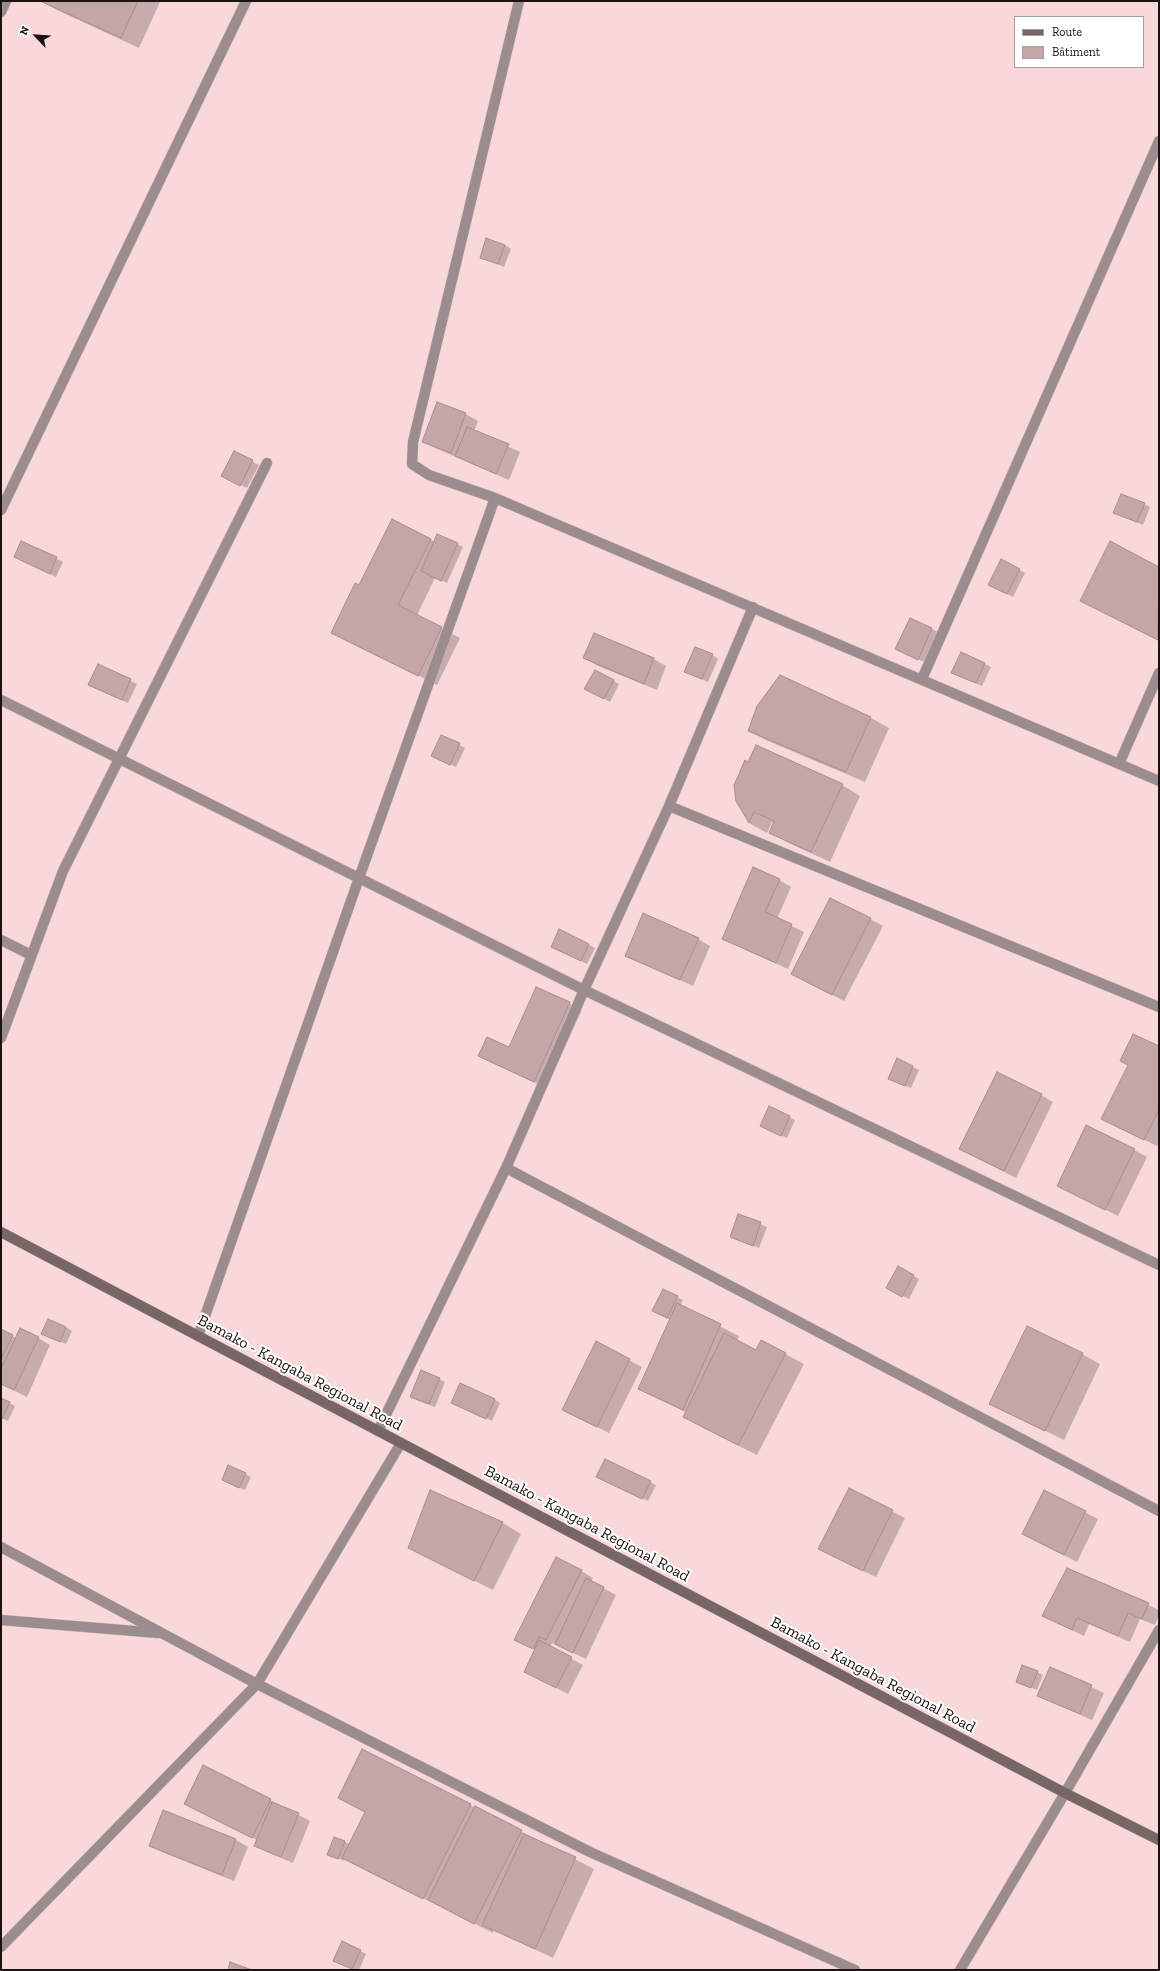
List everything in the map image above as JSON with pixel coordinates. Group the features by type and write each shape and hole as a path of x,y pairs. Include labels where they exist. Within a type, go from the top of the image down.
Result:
{"street":[{"path":"1,12 6,1"},
{"path":"1,510 246,1"},
{"path":"520,1 412,449 412,464 429,475 495,498 1159,781"},
{"path":"922,680 1159,141"},
{"path":"1,1038 62,871 267,463"},
{"path":"198,1336 359,878 495,498"},
{"path":"378,1431 506,1168 584,990 669,806 753,607"},
{"path":"1119,764 1159,673"},
{"path":"1,700 584,990 1159,1265"},
{"path":"669,806 1159,1007"},
{"path":"1,940 31,955"},
{"path":"506,1168 1159,1511"},
{"name":"Bamako - Kangaba Regional Road","path":"1,1232 1065,1793 1159,1840"},
{"path":"1,1947 257,1684 401,1443"},
{"path":"1,1547 257,1684 590,1852 855,1970"},
{"path":"1,1620 164,1633"},
{"path":"960,1970 1065,1793 1159,1630"}],"building":[{"path":"40,1 138,1 121,38"},
{"path":"486,238 505,245 498,264 480,258"},
{"path":"437,402 466,413 451,453 422,442"},
{"path":"467,427 509,444 496,474 455,456"},
{"path":"234,451 253,460 240,486 221,476"},
{"path":"1121,494 1145,503 1137,522 1113,513"},
{"path":"392,519 431,539 398,605 442,627 418,676 331,633 355,583 359,585"},
{"path":"437,534 458,543 441,581 421,571"},
{"path":"21,541 57,557 50,574 14,557"},
{"path":"1110,541 1159,567 1158,640 1080,601"},
{"path":"1001,559 1020,569 1007,594 988,585"},
{"path":"910,618 932,628 918,660 895,649"},
{"path":"594,633 654,658 644,684 583,658"},
{"path":"695,647 713,654 702,679 684,672"},
{"path":"961,652 985,663 976,683 951,673"},
{"path":"98,664 131,679 122,700 88,685"},
{"path":"595,670 614,680 604,699 584,689"},
{"path":"780,675 871,717 846,772 748,731 757,706"},
{"path":"441,735 460,743 450,765 431,756"},
{"path":"756,745 843,784 811,852 769,833 774,821 754,812 749,823 736,801 734,785 745,760 748,762"},
{"path":"753,867 780,879 765,912 792,924 776,963 722,939"},
{"path":"830,898 871,918 832,995 791,974"},
{"path":"643,913 699,938 680,980 625,956"},
{"path":"559,929 589,944 581,961 551,947"},
{"path":"536,987 570,1002 534,1082 478,1056 487,1037 509,1047"},
{"path":"1133,1034 1159,1046 1159,1110 1144,1140 1101,1119 1128,1065 1120,1061"},
{"path":"897,1058 913,1066 905,1086 888,1079"},
{"path":"997,1072 1042,1094 1004,1171 959,1149"},
{"path":"769,1106 790,1116 781,1136 760,1126"},
{"path":"1086,1125 1135,1149 1105,1210 1057,1186"},
{"path":"738,1214 761,1222 753,1246 730,1237"},
{"path":"898,1266 914,1275 902,1297 886,1288"},
{"path":"663,1289 678,1296 667,1318 652,1311"},
{"path":"677,1303 721,1324 683,1410 638,1389"},
{"path":"48,1319 66,1327 60,1342 41,1334"},
{"path":"1027,1326 1083,1353 1045,1431 989,1404"},
{"path":"20,1328 39,1337 14,1390 1,1384 1,1369"},
{"path":"1,1329 13,1335 1,1359"},
{"path":"724,1333 756,1350 761,1340 786,1353 738,1445 683,1417"},
{"path":"596,1341 630,1359 597,1427 562,1410"},
{"path":"421,1370 440,1378 429,1404 410,1397"},
{"path":"460,1383 495,1399 486,1419 451,1403"},
{"path":"1,1398 10,1402 2,1419 1,1418"},
{"path":"605,1459 651,1481 642,1499 596,1477"},
{"path":"228,1465 246,1473 239,1488 222,1480"},
{"path":"849,1488 893,1510 863,1571 818,1549"},
{"path":"430,1490 503,1522 474,1581 408,1548"},
{"path":"1044,1490 1086,1511 1064,1555 1022,1534"},
{"path":"556,1557 582,1570 546,1640 539,1637 533,1649 514,1640"},
{"path":"1067,1568 1149,1603 1142,1619 1128,1613 1118,1636 1077,1618 1072,1630 1042,1616"},
{"path":"586,1578 604,1587 573,1653 555,1644"},
{"path":"539,1640 572,1657 556,1688 524,1672"},
{"path":"1022,1665 1038,1671 1031,1688 1016,1682"},
{"path":"1050,1667 1092,1685 1080,1714 1037,1696"},
{"path":"362,1749 471,1804 423,1899 342,1858 365,1812 338,1798"},
{"path":"203,1765 271,1799 252,1838 184,1804"},
{"path":"272,1802 299,1813 281,1857 254,1846"},
{"path":"475,1806 522,1830 474,1924 428,1900"},
{"path":"163,1810 236,1839 222,1875 149,1846"},
{"path":"524,1834 576,1857 535,1949 482,1925"},
{"path":"334,1837 345,1841 338,1859 327,1855"},
{"path":"342,1941 361,1950 352,1969 333,1961"},
{"path":"230,1962 252,1970 228,1970"}]}
